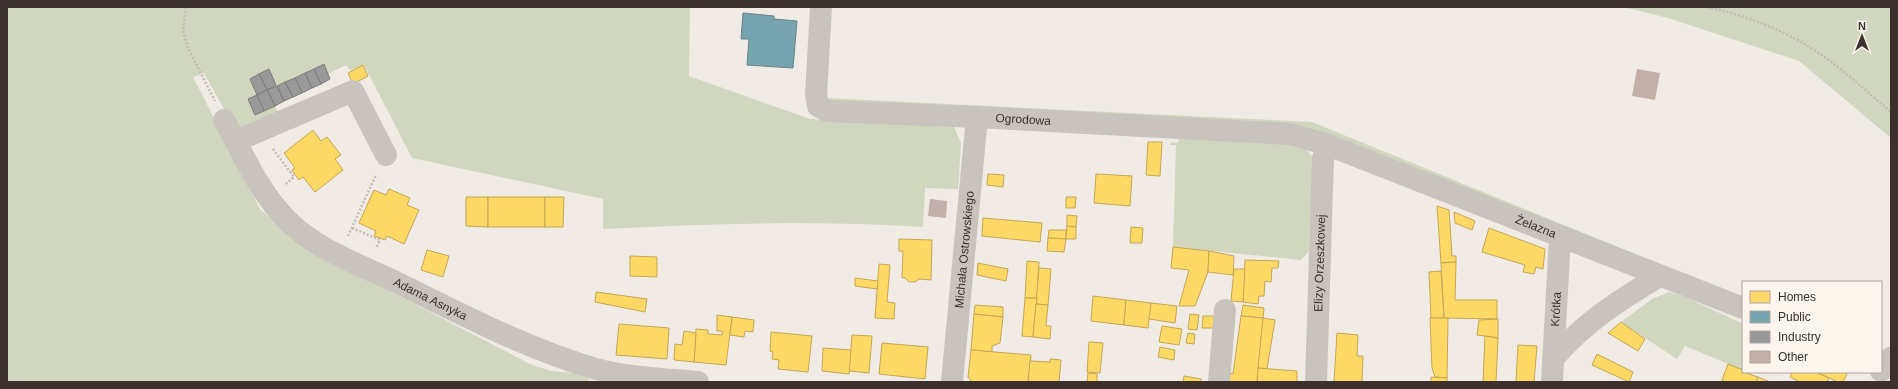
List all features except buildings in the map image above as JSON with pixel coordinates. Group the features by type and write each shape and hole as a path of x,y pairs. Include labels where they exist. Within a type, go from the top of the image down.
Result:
{"street":[{"name":"Ogrodowa","path":"821,7 816,95 820,108 827,111 977,117 1276,133 1290,134 1328,145"},
{"path":"236,141 353,92 386,155"},
{"name":"Michała Ostrowskiego","path":"952,382 977,117"},
{"name":"Adama Asnyka","path":"224,120 264,192 287,220 318,245 482,324 567,360 598,369 620,378 698,382"},
{"name":"Żelazna","path":"1328,145 1742,308"},
{"name":"Elizy Orzeszkowej","path":"1316,382 1323,158 1328,145"},
{"name":"Krótka","path":"1552,382 1560,237"},
{"path":"1553,359 1565,344 1588,325 1637,289 1660,276"},
{"path":"1219,382 1225,310"},
{"path":"1882,369 1891,358"},
{"path":"1872,382 1879,373"},
{"path":"1882,373 1891,378"}],"path":[{"path":"186,7 183,31 187,46 224,120"},
{"path":"1707,7 1743,16 1786,34 1818,52 1891,112"},
{"path":"271,145 294,177 283,186"},
{"path":"345,242 386,155"},
{"path":"352,228 380,240 375,250"}],"green space":[{"path":"7,7 690,7 689,76 810,119 940,125 954,127 961,143 958,189 925,188 923,227 803,223 722,224 603,229 603,199 412,158 364,65 350,70 346,65 328,74 324,64 277,86 269,69 250,79 257,95 248,99 255,115 275,106 280,117 240,130 232,123 204,73 193,77 260,209 301,245 530,364 551,371 575,373 587,376 590,382 7,382"},
{"path":"1623,7 1891,7 1891,138 1799,61 1668,18"},
{"path":"826,98 1312,122 1635,254 1625,253 1372,152 826,104"},
{"path":"1179,137 1289,140 1305,148 1313,157 1309,251 1301,260 1173,247 1176,145 1170,145 1171,142 1178,143"},
{"path":"1669,292 1688,298 1742,324 1742,370 1685,346 1677,359 1621,322 1652,299"}]}
